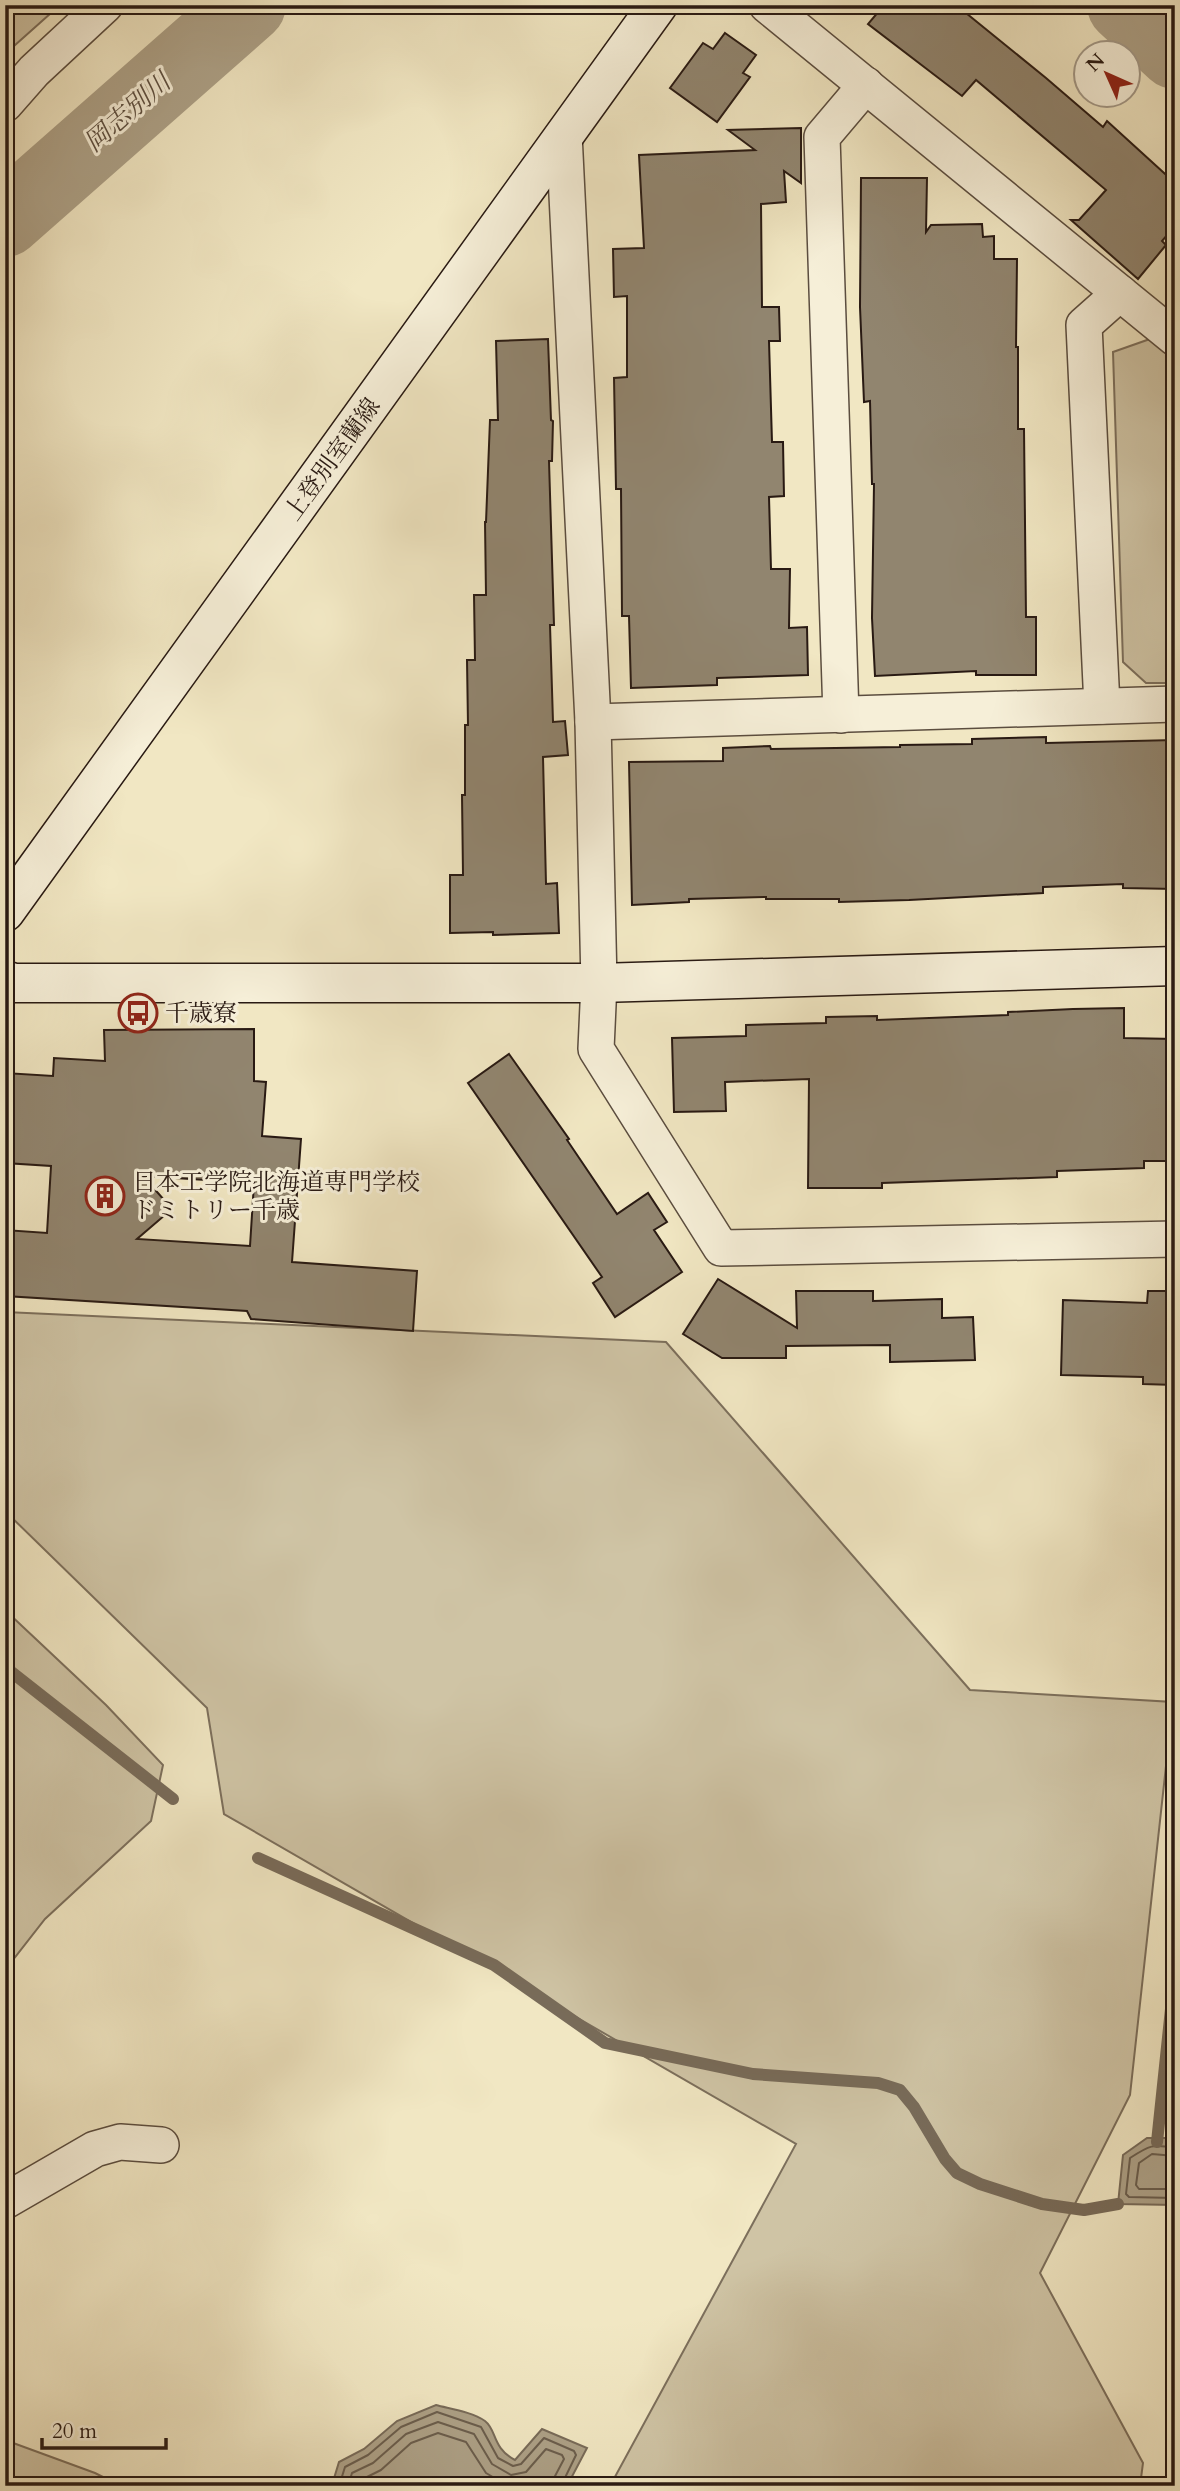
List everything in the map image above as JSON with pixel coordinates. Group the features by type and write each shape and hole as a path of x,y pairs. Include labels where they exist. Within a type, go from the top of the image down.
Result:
{"street":[{"path":"5,104 34,71 105,5"},
{"name":"上登別室蘭線","path":"5,912 658,5"},
{"path":"768,5 1175,338"},
{"path":"841,715 822,137 866,85"},
{"path":"564,134 593,722 599,983 596,1049 721,1248 1175,1239"},
{"path":"1102,706 1084,326 1120,293"},
{"path":"593,722 1175,704"},
{"path":"5,980 13,983 599,983 1175,966"},
{"path":"5,2201 95,2149 120,2142 161,2145"}],"shaded area":[{"path":"5,5 60,5 5,54"},
{"path":"1150,339 1175,361 1175,683 1146,683 1123,662 1113,352"},
{"path":"5,1312 666,1342 970,1690 1173,1702 1130,2095 1040,2273 1143,2463 1140,2486 610,2486 796,2144 224,1814 207,1708 5,1511"},
{"path":"5,1610 106,1705 163,1765 151,1821 45,1919 5,1970"},
{"path":"5,2440 95,2473 121,2486 5,2486"}],"water":[{"path":"1147,2138 1170,2138 1175,2144 1175,2205 1118,2204 1123,2155"},
{"path":"436,2405 468,2413 485,2421 502,2450 515,2460 542,2429 587,2448 567,2486 332,2485 339,2462 364,2449 397,2421"}],"building":[{"path":"884,5 966,5 966,13 1072,100 1072,108 1081,108 1103,127 1107,121 1175,183 1175,226 1162,241 1166,245 1138,279 1071,220 1079,220 1106,190 976,80 962,96 868,24"},
{"path":"725,33 756,55 743,73 750,77 717,122 670,88 703,43 713,49"},
{"path":"801,128 801,183 784,171 786,202 761,204 762,307 779,307 780,341 769,341 772,442 783,442 784,496 769,497 771,569 790,569 789,628 807,627 808,675 717,678 717,685 631,688 629,616 622,616 621,489 616,489 614,378 627,377 627,296 614,297 613,249 644,248 639,155 755,150 728,130"},
{"path":"861,178 927,178 926,232 931,225 982,224 983,237 994,236 994,259 1017,259 1018,429 1024,429 1026,617 1036,617 1036,675 976,675 976,671 875,676 872,618 874,484 870,401 864,402 860,307"},
{"path":"548,339 553,421 552,461 549,461 554,625 550,625 553,722 565,721 568,755 543,757 546,884 557,883 559,933 450,933 450,875 463,875 462,795 465,795 465,725 468,725 467,660 475,660 474,595 486,595 485,522 490,420 498,420 496,341"},
{"path":"1046,737 1046,743 1175,740 1175,889 1123,888 1123,884 1043,887 1043,893 909,900 839,902 839,899 766,897 689,899 689,902 632,905 629,762 723,761 723,748 900,747 972,744 972,739"},
{"path":"1124,1008 1124,1038 1175,1039 1175,1161 1144,1161 1144,1168 1057,1171 1057,1177 882,1183 882,1188 808,1188 809,1079 725,1082 726,1111 674,1112 672,1038 746,1036 746,1025 826,1023 826,1017 877,1016 877,1020"},
{"name":"日本工学院北海道専門学校 ドミトリー千歳","path":"254,1029 254,1081 266,1082 262,1136 301,1139 292,1262 417,1271 413,1331 251,1319 247,1311 5,1296 5,1230 47,1233 51,1166 5,1163 5,1073 53,1076 54,1058 105,1061 104,1030","holes":["143,1176 254,1183 250,1246 137,1239 172,1209"]},
{"path":"509,1054 569,1139 567,1140 617,1214 648,1193 667,1222 654,1230 682,1272 615,1317 593,1283 602,1277 468,1083"},
{"path":"718,1279 797,1328 796,1291 873,1291 873,1301 942,1299 942,1318 973,1317 975,1360 890,1362 890,1345 786,1346 786,1358 722,1358 683,1334"},
{"path":"1148,1291 1175,1291 1175,1385 1143,1384 1143,1377 1061,1375 1063,1300 1147,1303"}],"waterway":[{"name":"岡志別川","path":"5,220 249,5"},
{"name":"岡志別川","path":"1124,5 1175,52"},
{"path":"5,1667 173,1799"},
{"path":"258,1858 494,1965 605,2043 753,2074 878,2083 900,2090 957,2173 980,2184 1042,2204 1084,2210 1118,2204"},
{"path":"1157,2142 1175,1971"}],"place":[{"name":"千歳寮","path":"138,1013"},
{"name":"日本工学院北海道専門学校 ドミトリー千歳","path":"105,1196"}]}
